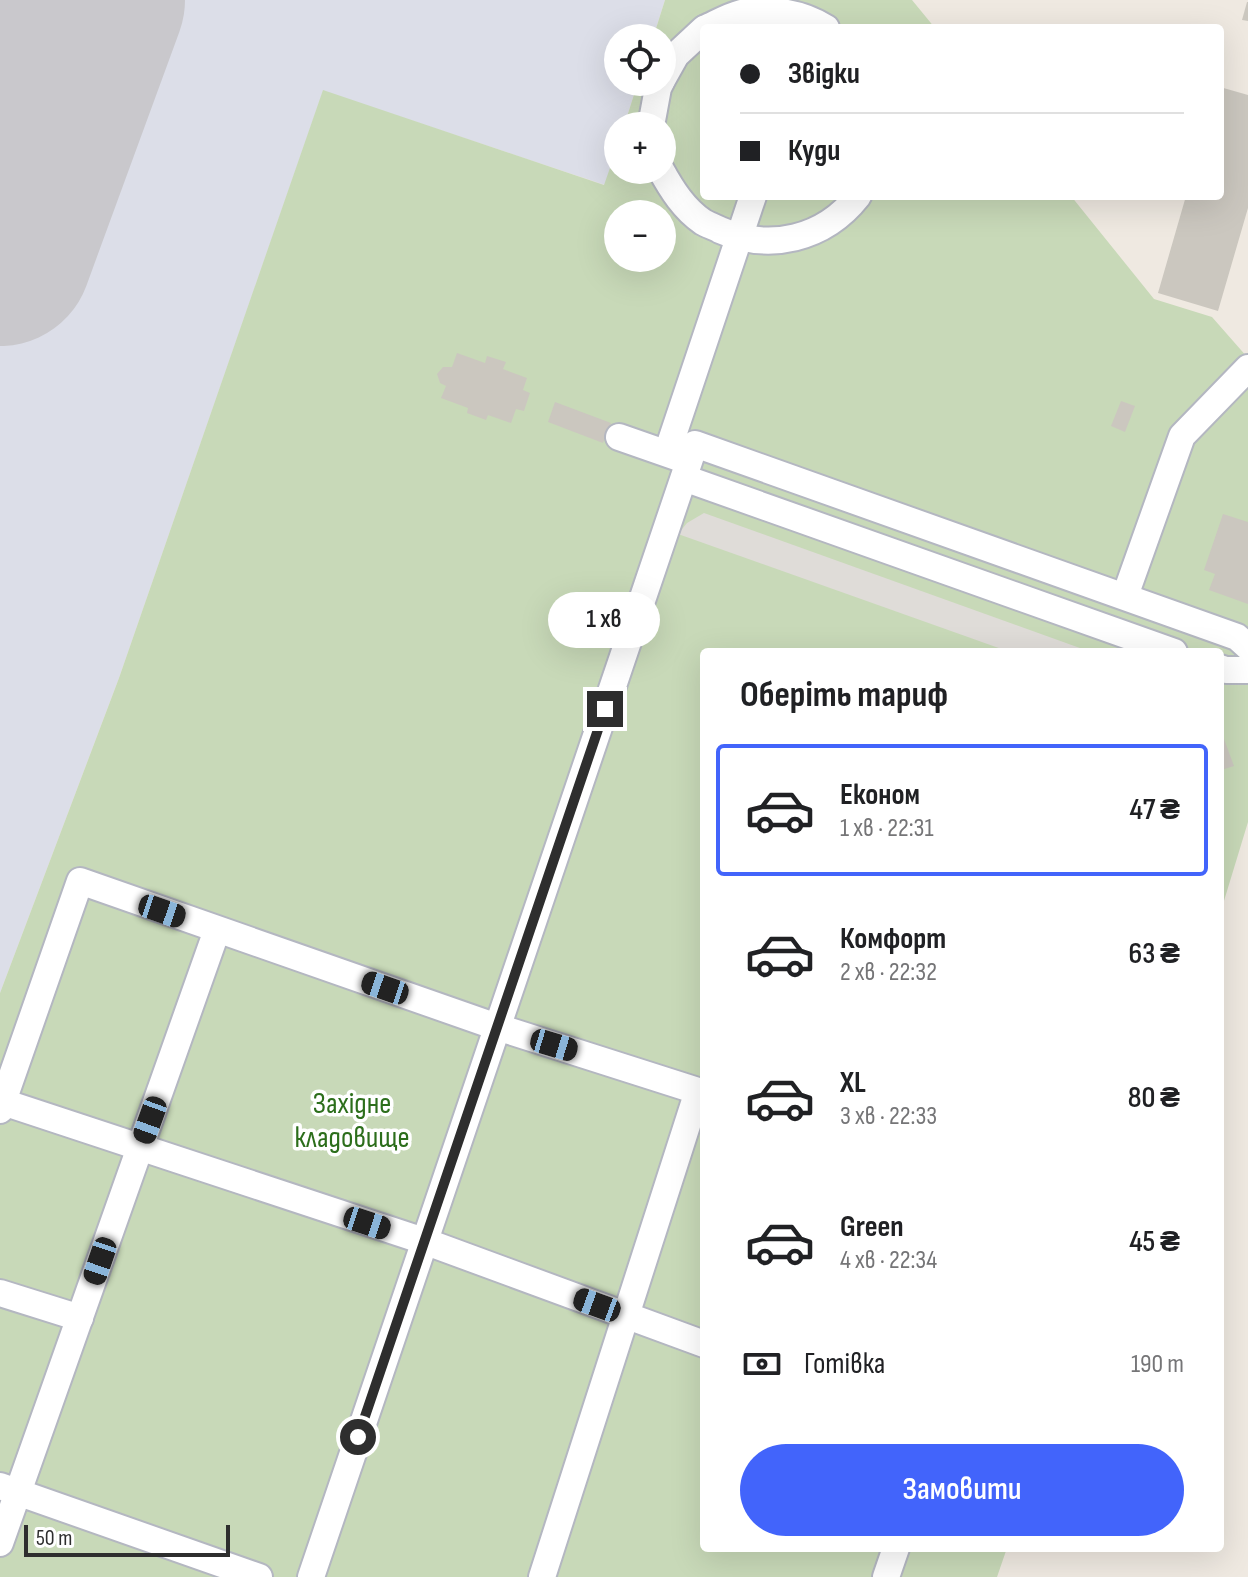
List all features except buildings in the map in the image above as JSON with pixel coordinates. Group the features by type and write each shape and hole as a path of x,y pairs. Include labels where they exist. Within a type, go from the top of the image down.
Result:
{"lane":[{"path":"715,24 739,14 777,10 818,19"},
{"path":"676,55 700,33"},
{"path":"669,184 676,197 704,223 739,238 777,241 814,232 846,211 855,200"},
{"path":"311,1577 497,1027 683,459 739,238 752,200"},
{"path":"1125,596 1182,436 1248,368"},
{"path":"619,437 1125,596 1237,637 1248,647"},
{"path":"683,459 1164,648"},
{"path":"1224,669 1248,670"},
{"path":"700,1092 497,1027 80,881 2,1106 140,1147 424,1241 700,1343"},
{"path":"0,1543 9,1489 80,1318 217,930"},
{"path":"542,1577 700,1095"},
{"path":"0,1293 80,1318"},
{"path":"9,1489 259,1577"},
{"path":"886,1577 895,1552"}],"shaded area":[{"path":"0,0 665,0 657,24 604,24 604,96 634,96 628,112 604,112 605,185 323,91 119,678 0,993"},
{"path":"704,513 1080,648 999,648 678,534 687,523"}],"green space":[{"name":"Західне кладовище","path":"665,0 912,0 932,24 700,24 700,200 1074,200 1154,299 1212,317 1248,358 1248,822 1224,901 1224,648 700,648 700,1552 1006,1552 997,1577 0,1577 0,993 119,678 323,90 604,185 676,184 676,112 628,112 634,96 676,96 676,24 657,24"}],"runway":[{"path":"0,254 93,0"}],"route":[{"path":"358,1437 605,709"}]}
